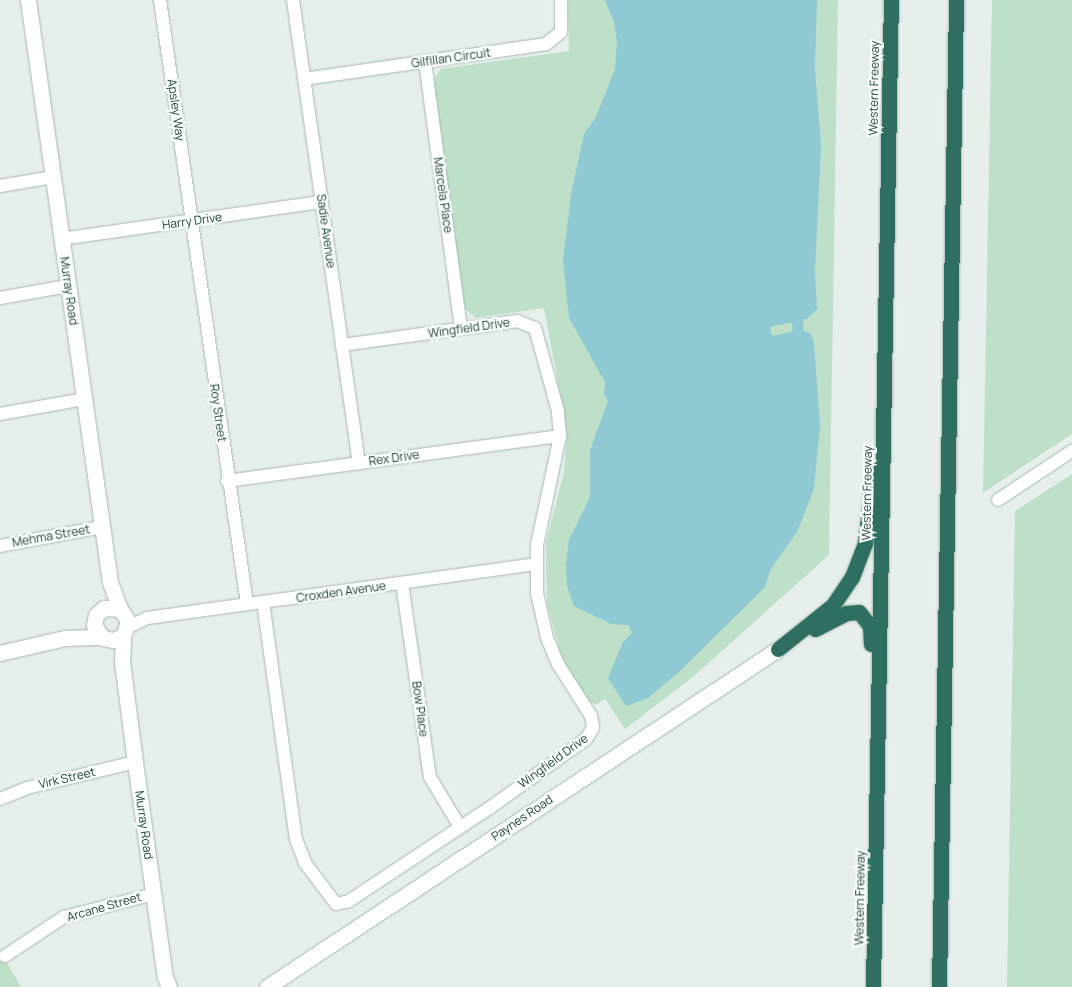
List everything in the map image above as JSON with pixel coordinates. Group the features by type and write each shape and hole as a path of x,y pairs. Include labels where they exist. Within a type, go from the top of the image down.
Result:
{"highway":[{"name":"Western Freeway","path":"873,987 891,0"},
{"path":"940,987 956,0"},
{"path":"778,649 833,605 852,577 865,543 886,303"},
{"path":"778,649 846,613 859,612 867,620 871,634 870,708 876,846"}],"street":[{"name":"Murray Road","path":"28,0 110,582 122,610 125,631 122,662 165,977 169,987"},
{"name":"Apsley Way","path":"160,0 192,221"},
{"name":"Sadie Avenue","path":"293,0 359,463"},
{"name":"Gilfillan Circuit","path":"304,79 551,43 561,32 562,0"},
{"name":"Marcela Place","path":"425,62 462,329"},
{"path":"0,186 53,177"},
{"name":"Harry Drive","path":"61,239 322,202"},
{"name":"Roy Street","path":"192,221 227,481 247,604"},
{"path":"0,298 68,286"},
{"name":"Wingfield Drive","path":"263,602 296,839 305,863 331,902 339,905 349,901 460,827 586,739 593,728 591,716 558,664 548,638 537,592 535,564 560,436 558,411 535,328 523,321 342,346"},
{"path":"0,414 84,399"},
{"name":"Rex Drive","path":"227,481 560,436"},
{"path":"998,500 1072,451"},
{"name":"Mehma Street","path":"0,546 102,527"},
{"name":"Croxden Avenue","path":"125,631 147,618 535,564"},
{"name":"Murray Road","path":"110,582 99,613 96,630 122,662"},
{"name":"Bow Place","path":"402,583 430,777 460,827"},
{"path":"66,638 99,613 122,610"},
{"name":"Croxden Avenue","path":"122,610 147,618"},
{"path":"0,653 66,638 105,639 125,631"},
{"name":"Paynes Road","path":"267,987 778,649"},
{"name":"Virk Street","path":"0,799 27,788 135,762"},
{"name":"Arcane Street","path":"5,956 64,917 154,894"}],"green space":[{"path":"568,0 838,0 829,555 694,676 625,729 605,699 597,704 590,703 574,679 560,652 547,603 546,542 564,472 567,431 544,308 476,318 465,309 433,80 441,69 569,51"},
{"path":"992,0 1072,0 1072,434 983,493"},
{"path":"1072,474 1072,987 1007,987 1015,511"},
{"path":"0,951 21,987 0,987"}],"water":[{"path":"605,0 817,0 815,68 821,146 815,272 817,309 807,319 770,327 772,336 800,330 810,333 814,342 820,425 814,489 797,532 771,569 765,587 679,672 648,698 626,706 608,678 623,642 632,633 628,625 611,624 574,606 567,586 566,565 569,540 590,497 590,450 608,401 604,394 605,382 569,318 563,261 571,194 584,134 596,117 615,69 617,41 614,22"}],"waterway":[{"path":"797,307 798,346"}]}
